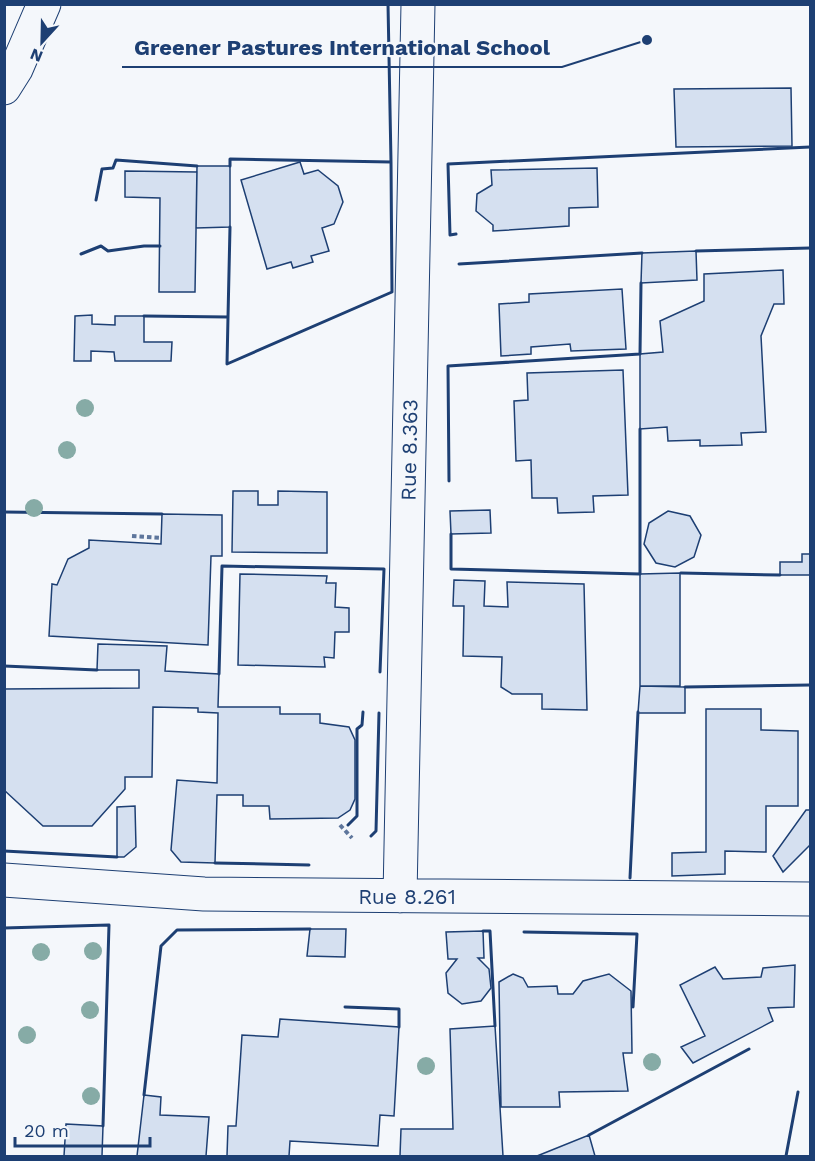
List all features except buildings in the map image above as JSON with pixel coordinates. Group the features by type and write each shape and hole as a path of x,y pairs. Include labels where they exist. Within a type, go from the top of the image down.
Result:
{"street":[{"path":"4,88 16,69 44,4"},
{"name":"Rue 8.363","path":"400,896 418,4"},
{"name":"Rue 8.261","path":"4,880 204,894 810,899"}],"path":[{"path":"132,536 161,538"},
{"path":"340,825 352,838"}],"wall":[{"path":"230,166 230,159 391,162 388,4"},
{"path":"456,234 450,235 448,164 810,147"},
{"path":"96,200 102,169 113,168 116,160 197,166"},
{"path":"228,317 227,364 392,292 391,162"},
{"path":"144,316 228,317 230,227"},
{"path":"81,254 101,246 108,251 160,246"},
{"path":"696,251 810,248"},
{"path":"459,264 642,253"},
{"path":"449,481 448,366 640,354 641,283"},
{"path":"451,534 451,569 640,574 640,429"},
{"path":"4,512 162,514"},
{"path":"219,674 222,566 384,569 380,672"},
{"path":"681,573 780,575"},
{"path":"4,666 97,670"},
{"path":"685,687 810,685"},
{"path":"348,825 357,816 357,729 362,725 363,712"},
{"path":"630,878 638,712"},
{"path":"371,836 376,831 379,713"},
{"path":"4,851 117,857"},
{"path":"215,863 309,865"},
{"path":"4,928 109,925 103,1126"},
{"path":"144,1095 161,946 177,930 310,929"},
{"path":"483,931 490,931 495,1026"},
{"path":"524,932 637,934 633,1007"},
{"path":"345,1007 399,1009 399,1027"},
{"path":"589,1135 749,1049"},
{"path":"786,1156 798,1092"}],"place":[{"name":"Greener Pastures International School","path":"647,40"}]}
